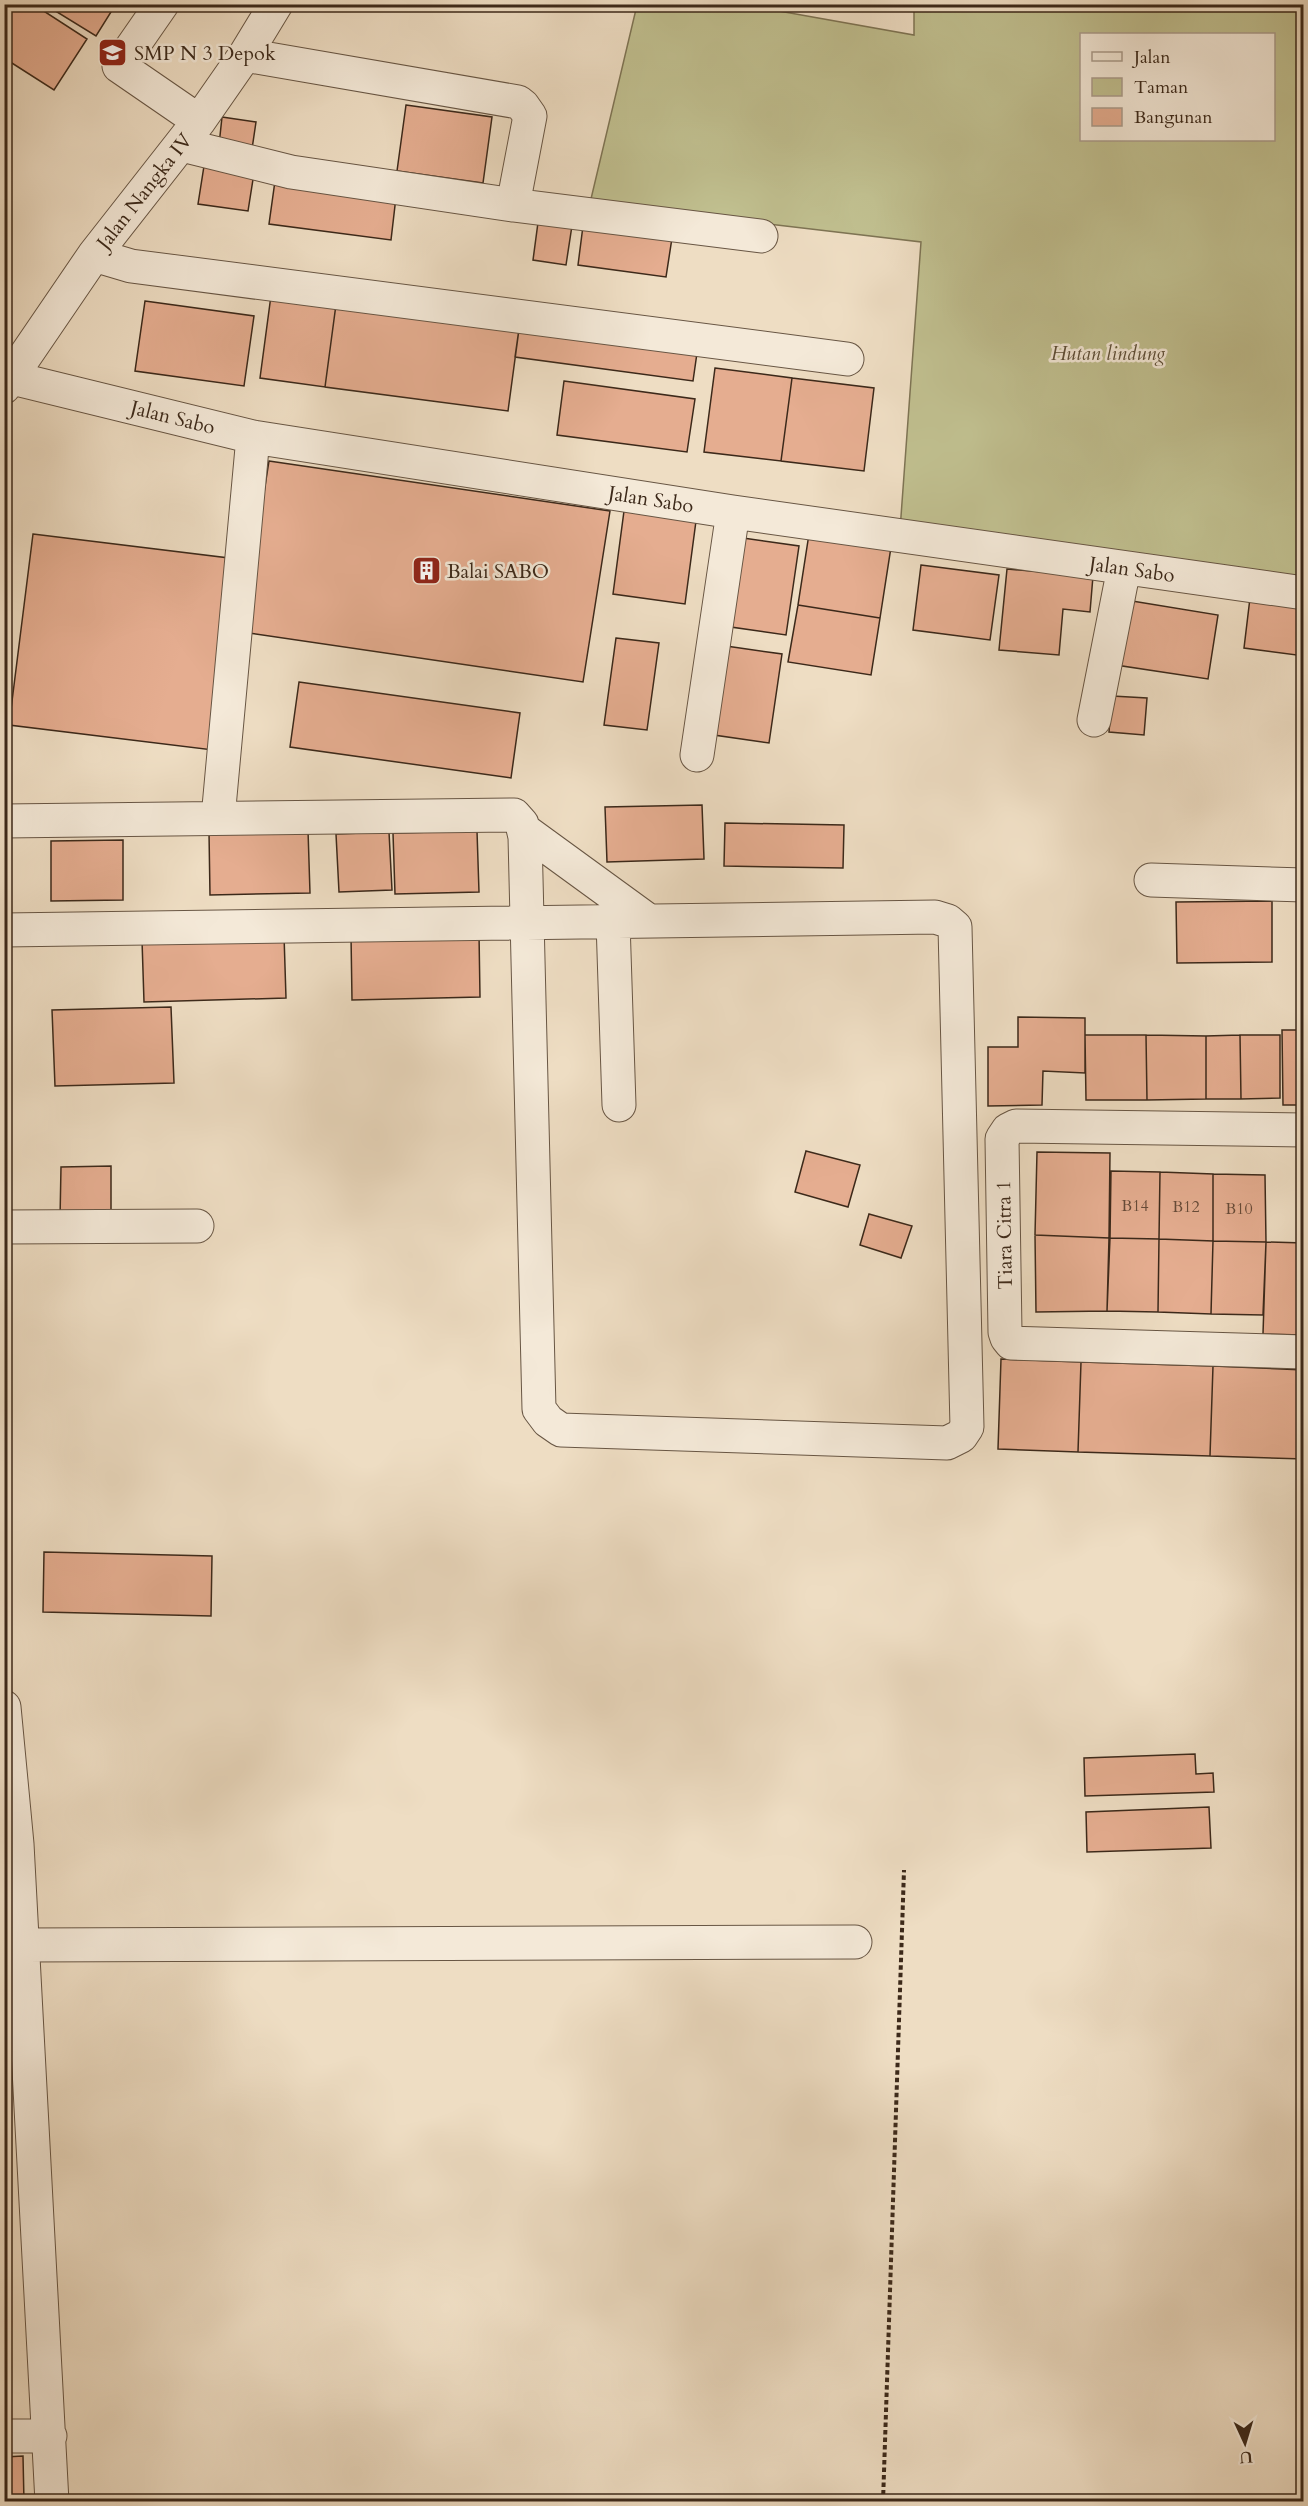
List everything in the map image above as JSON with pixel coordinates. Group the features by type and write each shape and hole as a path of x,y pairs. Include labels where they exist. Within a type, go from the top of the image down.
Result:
{"street":[{"path":"162,4 119,66 190,133 291,172 513,205 761,237"},
{"name":"Jalan Nangka IV","path":"7,380 94,255 190,133 245,55 276,4"},
{"path":"245,55 518,102 530,116 513,205"},
{"path":"94,255 131,266 847,359"},
{"name":"Jalan Sabo","path":"7,380 253,437 733,512 1304,593"},
{"path":"218,818 253,437"},
{"path":"697,755 733,512"},
{"path":"1094,720 1124,568"},
{"path":"4,821 514,815 524,830 649,921"},
{"path":"4,930 526,924 935,917 948,921 955,927 967,1427 961,1437 947,1443 561,1430 548,1421 539,1409 526,924 524,830"},
{"path":"1151,880 1304,885"},
{"path":"613,922 619,1105"},
{"name":"Tiara Citra 1","path":"1304,1130 1016,1126 1008,1130 1002,1139 1005,1332 1011,1342 1304,1352"},
{"path":"4,1227 197,1226"},
{"path":"4,1707 11,1844 22,1945 52,2502"},
{"path":"22,1945 855,1942"},
{"path":"4,2436 50,2436"}],"path":[{"path":"883,2502 904,1870"}],"green space":[{"name":"Hutan lindung","path":"637,5 745,5 914,35 914,5 1303,5 1303,579 900,530 921,242 590,203"}],"building":[{"path":"17,4 33,4 87,39 54,90 4,58 4,24"},
{"path":"44,4 116,4 96,36"},
{"path":"406,105 492,117 483,183 397,171"},
{"path":"222,117 256,122 252,149 219,145"},
{"path":"204,166 254,173 248,211 198,204"},
{"path":"275,181 396,197 391,240 269,224"},
{"path":"539,215 573,219 566,265 533,260"},
{"path":"583,226 672,238 666,277 578,265"},
{"path":"272,288 337,297 325,387 260,378"},
{"path":"337,297 520,322 508,411 325,387"},
{"path":"145,301 254,316 244,386 135,371"},
{"path":"520,322 698,346 693,381 515,357"},
{"path":"715,368 792,378 781,461 704,452"},
{"path":"792,378 874,388 864,471 781,461"},
{"path":"564,381 695,399 687,452 557,435"},
{"name":"Balai SABO","path":"269,461 610,511 583,682 242,632"},
{"path":"624,511 696,521 685,604 613,594"},
{"path":"33,534 237,559 213,750 9,725"},
{"path":"809,534 891,547 880,618 798,605"},
{"path":"743,538 799,546 786,635 731,627"},
{"path":"921,565 999,575 990,640 913,630"},
{"path":"1007,569 1093,576 1090,612 1063,609 1059,655 999,650"},
{"path":"1250,598 1304,605 1304,656 1244,648"},
{"path":"1126,600 1218,615 1208,679 1116,665"},
{"path":"798,605 880,618 871,675 788,662"},
{"path":"616,638 659,643 647,730 604,725"},
{"path":"726,646 782,654 769,743 714,735"},
{"path":"299,682 520,713 511,778 290,747"},
{"path":"1112,696 1147,698 1144,735 1109,732"},
{"path":"702,805 704,859 607,862 605,807"},
{"path":"725,823 844,825 843,868 724,866"},
{"path":"308,830 310,893 210,895 209,832"},
{"path":"477,831 479,892 395,894 393,833"},
{"path":"389,832 392,890 339,892 336,834"},
{"path":"123,840 123,900 51,901 51,841"},
{"path":"1298,900 1304,900 1304,961 1298,961"},
{"path":"1272,901 1272,962 1177,963 1176,902"},
{"path":"479,933 480,997 352,1000 351,936"},
{"path":"284,935 286,998 144,1002 142,940"},
{"path":"171,1007 174,1083 55,1086 52,1010"},
{"path":"1018,1017 1085,1018 1085,1073 1043,1071 1042,1105 988,1106 988,1047 1018,1047"},
{"path":"1282,1030 1304,1030 1304,1105 1283,1105"},
{"path":"1085,1035 1146,1035 1147,1100 1086,1100"},
{"path":"1146,1035 1206,1036 1206,1099 1147,1100"},
{"path":"1240,1035 1241,1099 1206,1099 1206,1036"},
{"path":"1240,1035 1280,1035 1280,1098 1241,1099"},
{"path":"806,1151 860,1165 848,1207 795,1192"},
{"path":"1037,1152 1110,1153 1109,1238 1035,1235"},
{"path":"111,1166 111,1220 60,1219 61,1167"},
{"path":"1111,1171 1160,1172 1159,1239 1110,1238"},
{"path":"1160,1172 1213,1174 1213,1241 1159,1239"},
{"path":"1213,1174 1265,1175 1266,1242 1213,1241"},
{"path":"869,1214 912,1226 901,1258 860,1245"},
{"path":"1035,1235 1109,1238 1107,1311 1036,1312"},
{"path":"1110,1238 1159,1239 1158,1312 1107,1311"},
{"path":"1159,1239 1213,1241 1211,1314 1158,1312"},
{"path":"1213,1241 1266,1242 1263,1315 1211,1314"},
{"path":"1266,1242 1304,1243 1304,1335 1263,1334"},
{"path":"1001,1359 1081,1362 1078,1452 998,1449"},
{"path":"1081,1362 1213,1366 1210,1456 1078,1452"},
{"path":"1213,1366 1304,1370 1304,1459 1210,1456"},
{"path":"44,1552 212,1556 211,1616 43,1612"},
{"path":"1195,1754 1196,1774 1213,1773 1214,1792 1085,1796 1084,1758"},
{"path":"1209,1807 1211,1848 1087,1852 1086,1812"},
{"path":"23,2456 24,2502 4,2502 4,2457"}],"place":[{"name":"SMP N 3 Depok","path":"113,53"},
{"name":"Balai SABO","path":"426,571"}]}
